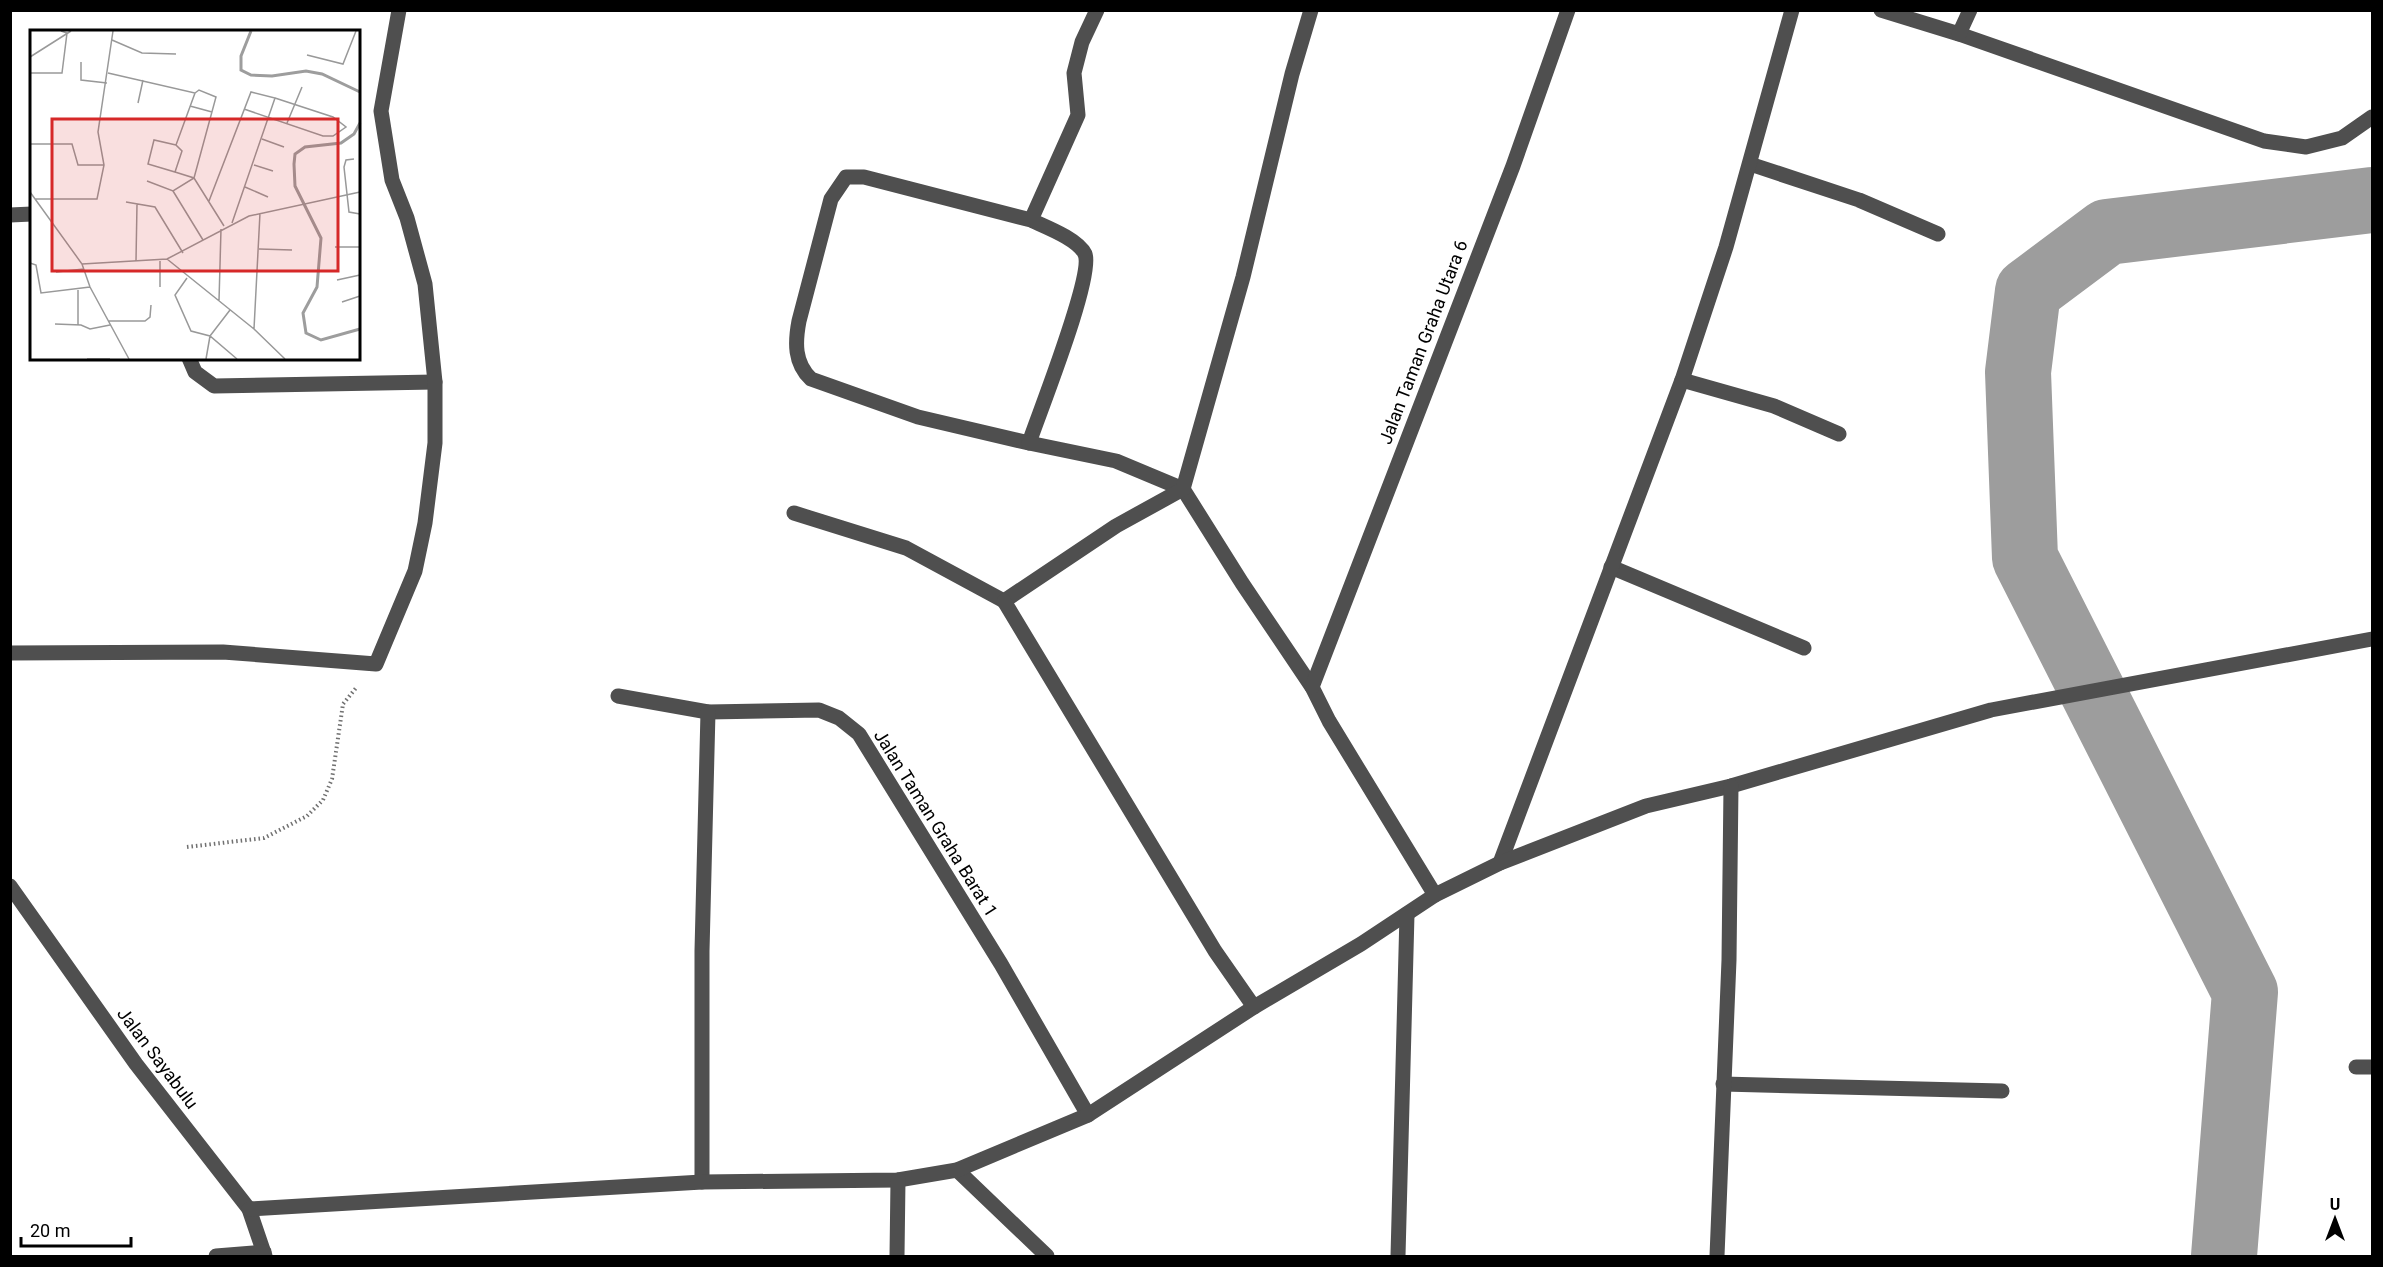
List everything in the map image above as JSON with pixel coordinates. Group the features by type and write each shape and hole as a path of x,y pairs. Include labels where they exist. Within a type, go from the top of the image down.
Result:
{"street":[{"path":"10,653 223,652 376,664 415,571 425,523 435,443 435,382 423,273 407,218 392,180 381,111 399,10"},
{"path":"1031,220 1078,115 1074,72 1082,42 1097,10"},
{"path":"1004,601 1116,526 1184,489 1243,277 1292,74 1311,10"},
{"name":"Jalan Taman Graha Utara 6","path":"1312,687 1513,166 1568,10"},
{"path":"1500,863 1682,380 1726,247 1792,10"},
{"path":"1881,10 1959,34 2264,141 2306,147 2342,138 2373,117"},
{"path":"1959,34 1970,10"},
{"path":"1750,164 1859,200 1938,234"},
{"path":"1029,443 1072,321 1087,267 1085,253 1076,242 1031,220 864,177 846,177 831,199 796,337 798,361 802,371 811,379 918,417 1029,443 1116,460 1184,489 1242,583 1312,687 1329,721 1435,895"},
{"path":"10,215 30,214"},
{"path":"190,360 195,372 213,386 435,382"},
{"path":"1682,380 1774,406 1839,434"},
{"path":"794,513 906,548 1004,601 1215,951 1254,1008"},
{"path":"1611,567 1804,648"},
{"path":"249,1209 702,1182 898,1180 957,1170 1088,1115 1435,895 1500,863 1646,806 1731,786 1991,710 2373,639"},
{"name":"Jalan Taman Graha Barat 1","path":"618,696 708,712 819,710 839,718 859,734 1001,964 1088,1115"},
{"path":"702,1182 702,951 708,712"},
{"path":"1717,1257 1729,960 1731,786"},
{"name":"Jalan Sayabulu","path":"10,886 136,1064 249,1209 265,1254"},
{"path":"1398,1257 1407,914"},
{"path":"2356,1067 2373,1067"},
{"path":"1723,1084 2002,1091"},
{"path":"957,1170 1047,1257"},
{"path":"897,1257 898,1180"},
{"path":"216,1257 265,1254"}],"path":[{"path":"187,847 264,838 307,816 323,800 332,779 343,704 376,664"}],"waterway":[{"path":"2224,1256 2245,992 2025,558 2018,372 2028,291 2107,232 2372,200"}]}
